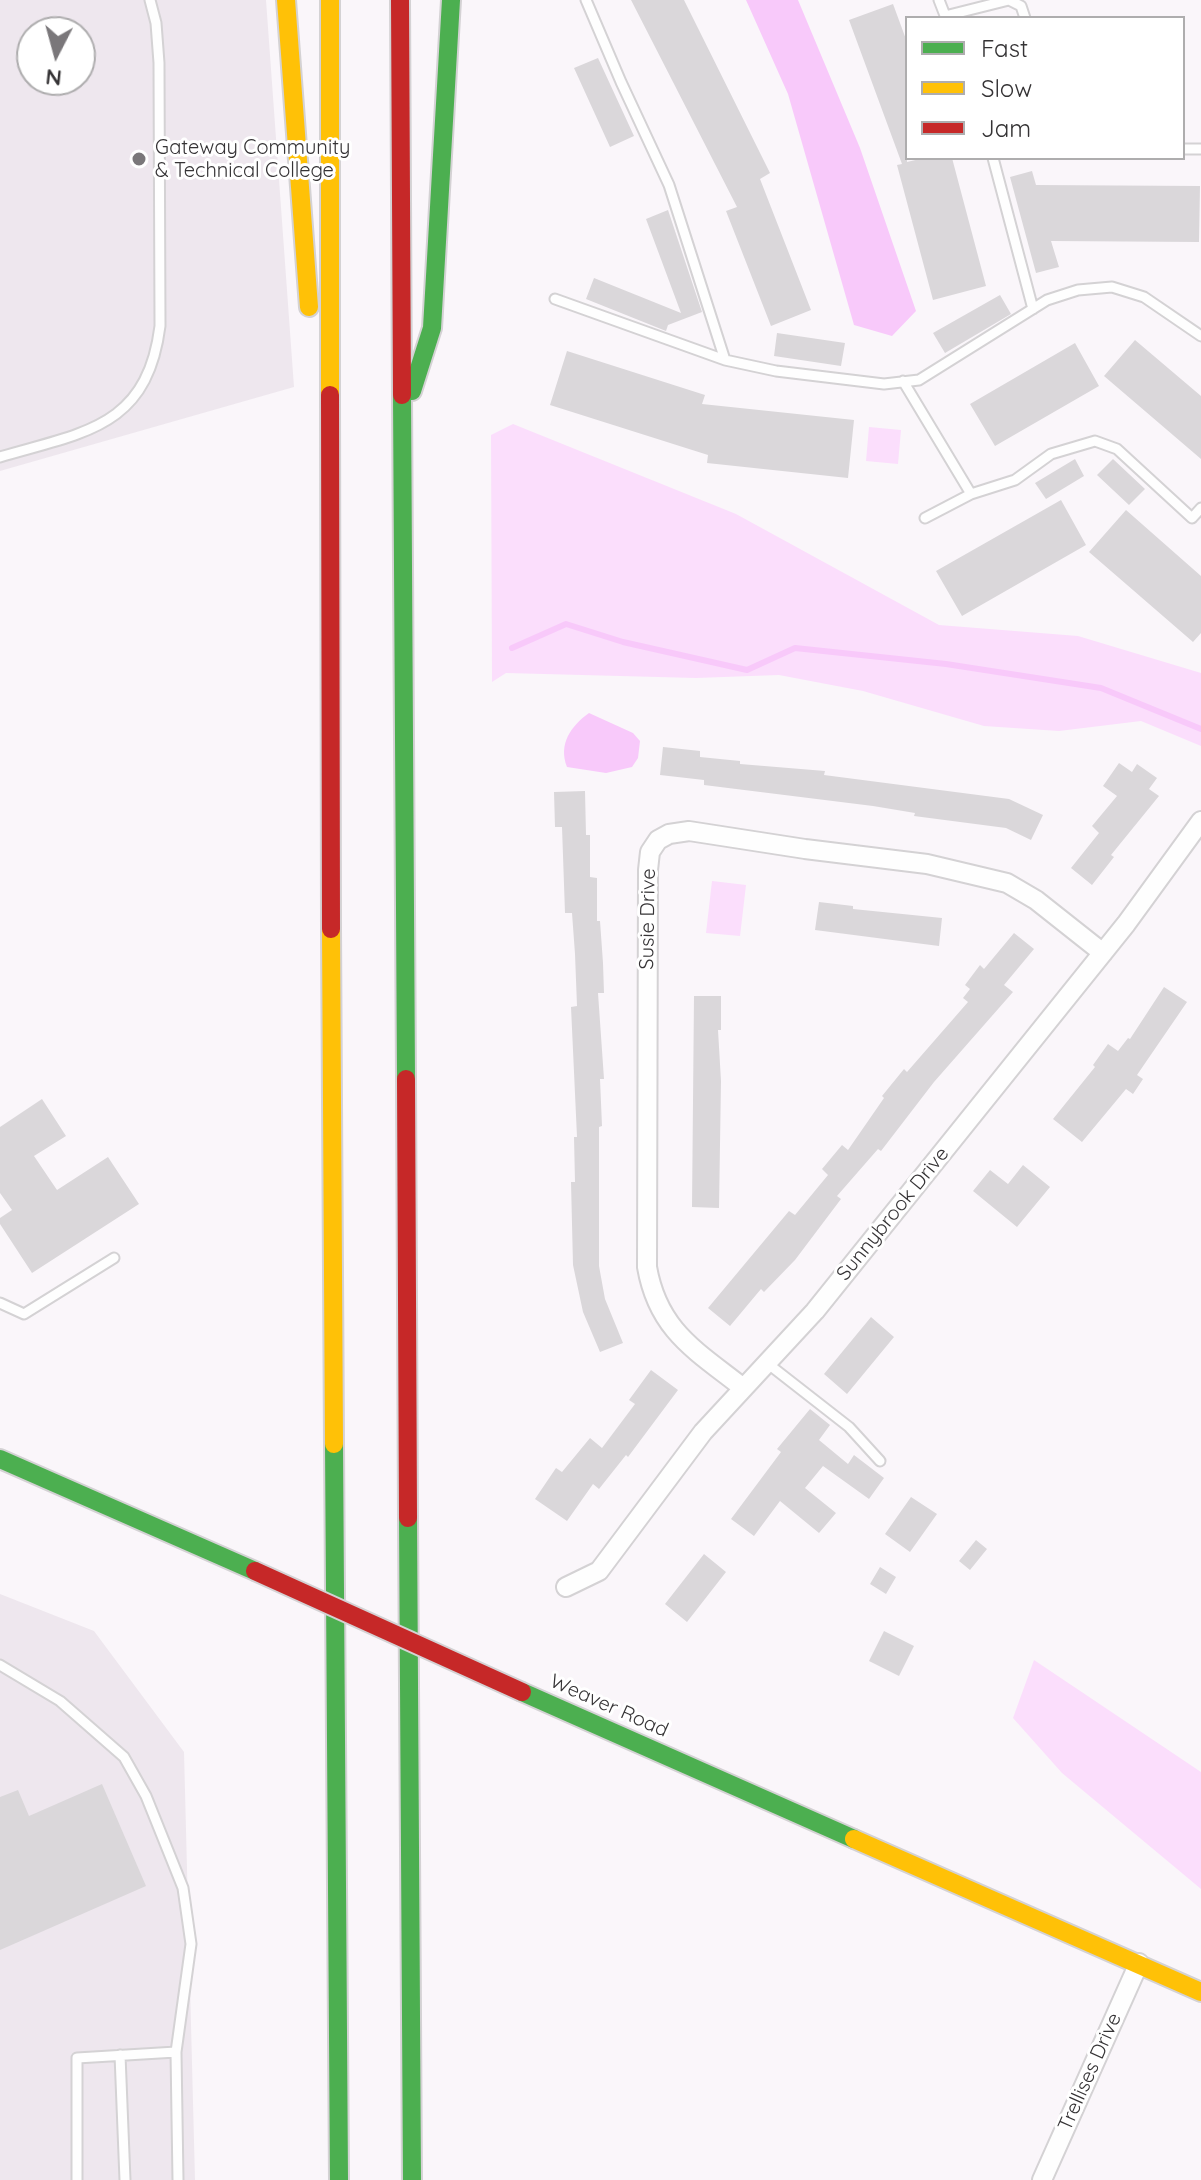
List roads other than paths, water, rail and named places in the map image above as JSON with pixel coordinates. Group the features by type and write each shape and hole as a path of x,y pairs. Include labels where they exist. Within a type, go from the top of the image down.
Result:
{"main road":[{"path":"286,0 311,327 331,667"},
{"path":"330,0 339,2180"},
{"path":"400,0 412,2180"},
{"path":"403,422 432,328 451,0"},
{"name":"Weaver Road","path":"0,1459 1201,1992"}],"street":[{"name":"Sunnybrook Drive","path":"566,1587 599,1571 675,1467 742,1387 815,1311 1103,953 1201,821"},
{"name":"Susie Drive","path":"742,1387 682,1340 661,1313 651,1292 647,1267 648,870 650,852 658,840 669,834 689,831 927,864 1007,883 1036,900 1103,953"},
{"name":"Trellises Drive","path":"1042,2180 1139,1963"}],"lane":[{"path":"0,457 86,432 115,416 134,400 153,364 160,326 159,63 156,23 150,0"},
{"path":"586,0 669,185 725,360"},
{"path":"949,16 1009,0 1021,6 1024,16"},
{"path":"994,160 1033,309"},
{"path":"555,299 725,360 776,371 884,384 919,380 1047,300 1078,290 1112,287 1144,297 1201,336"},
{"path":"903,381 971,494"},
{"path":"925,518 971,494 1015,480 1051,454 1095,441 1117,449 1192,518 1201,508"},
{"path":"0,1303 24,1314 114,1258"},
{"path":"767,1363 849,1427 880,1461"},
{"path":"0,1665 60,1701 124,1757 146,1796 183,1888 191,1944 176,2052 178,2180"},
{"path":"77,2180 77,2058 176,2052"},
{"path":"120,2055 125,2180"}],"waterway":[{"path":"512,648 566,624 623,642 747,670 795,648 946,664 1101,688 1201,729"}],"place":[{"name":"Gateway Community & Technical College","path":"139,159"}]}
